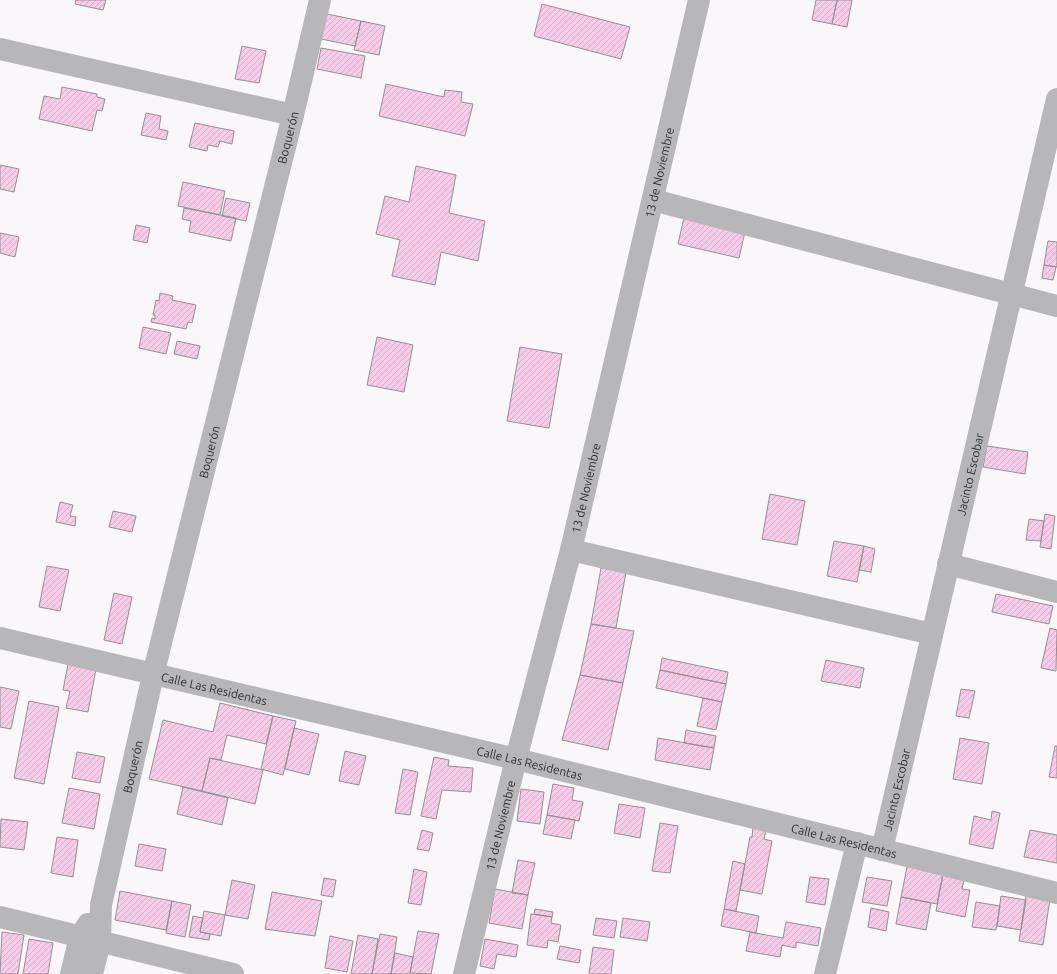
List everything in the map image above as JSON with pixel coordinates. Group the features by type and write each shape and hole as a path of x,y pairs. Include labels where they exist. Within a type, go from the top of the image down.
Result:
{"street":[{"name":"Boquerón","path":"71,974 90,939 101,905 153,675 293,115 320,0"},
{"name":"13 de Noviembre","path":"464,974 516,759 571,550 699,0"},
{"path":"0,49 293,115"},
{"name":"Jacinto Escobar","path":"882,850 1057,99"},
{"path":"653,200 1057,306"},
{"path":"571,550 932,634"},
{"path":"948,564 1057,592"},
{"name":"Calle Las Residentas","path":"0,638 516,759 1057,892"},
{"path":"826,974 857,843"},
{"path":"0,917 233,974"},
{"name":"Boquerón","path":"90,939 92,974"}],"building":[{"path":"76,0 106,0 103,10 75,4"},
{"path":"816,0 837,0 832,24 812,20"},
{"path":"837,0 852,0 847,27 832,24"},
{"path":"542,4 630,27 621,59 534,36"},
{"path":"327,14 361,21 355,46 321,39"},
{"path":"361,21 385,26 379,55 354,50"},
{"path":"242,46 266,51 259,83 235,79"},
{"path":"321,48 365,56 361,78 317,69"},
{"path":"386,84 444,97 445,90 462,92 461,102 473,104 465,136 379,116"},
{"path":"62,87 97,94 97,97 105,99 102,111 97,110 92,131 39,119 44,96 60,99"},
{"path":"146,113 161,116 159,129 168,131 166,140 141,135"},
{"path":"195,123 234,131 232,144 220,141 218,147 208,145 207,151 189,147"},
{"path":"0,165 19,169 14,192 0,189"},
{"path":"416,166 456,175 449,213 485,221 478,261 441,252 435,285 392,276 400,240 376,234 385,196 409,202"},
{"path":"183,182 225,191 220,215 178,206"},
{"path":"226,198 250,203 246,221 222,216"},
{"path":"184,208 236,218 231,241 189,232 191,221 182,219"},
{"path":"685,213 746,227 739,258 678,244"},
{"path":"136,225 150,228 147,243 133,240"},
{"path":"0,233 19,237 15,257 0,253"},
{"path":"1048,241 1057,242 1057,267 1044,265"},
{"path":"1044,265 1056,267 1053,280 1042,278"},
{"path":"160,293 173,296 172,300 196,305 192,323 188,322 186,329 151,322 152,318 155,319 155,315 153,315 156,300 159,301"},
{"path":"143,327 171,333 166,354 139,348"},
{"path":"377,337 413,345 404,392 367,385"},
{"path":"177,341 200,346 197,359 174,354"},
{"path":"520,347 562,354 549,428 507,421"},
{"path":"987,446 1028,452 1025,474 983,467"},
{"path":"770,494 805,501 797,545 762,539"},
{"path":"60,502 73,505 70,516 76,517 75,526 56,522"},
{"path":"113,511 136,516 132,532 109,527"},
{"path":"1045,514 1055,516 1051,549 1040,547"},
{"path":"1029,519 1044,521 1041,541 1026,540"},
{"path":"834,541 864,546 857,582 827,576"},
{"path":"864,546 875,549 871,572 859,570"},
{"path":"47,566 69,570 60,611 39,607"},
{"path":"601,568 626,572 616,628 591,624"},
{"path":"114,593 132,597 122,644 104,640"},
{"path":"996,594 1053,606 1049,624 992,612"},
{"path":"591,624 634,631 623,683 580,675"},
{"path":"1050,628 1057,630 1056,671 1041,668"},
{"path":"662,658 728,672 726,684 660,670"},
{"path":"826,660 864,668 860,688 821,681"},
{"path":"68,664 96,669 88,712 66,708 70,691 63,690"},
{"path":"660,670 726,684 722,702 656,688"},
{"path":"580,675 623,683 608,750 562,740"},
{"path":"0,687 19,691 11,729 0,727"},
{"path":"961,689 975,691 969,718 956,716"},
{"path":"703,698 722,702 716,730 697,726"},
{"path":"29,701 59,707 44,784 14,778"},
{"path":"220,703 273,716 266,744 227,735 221,760 210,758 202,791 149,779 163,720 213,732"},
{"path":"273,716 296,721 283,775 261,769"},
{"path":"294,728 319,734 309,775 285,769"},
{"path":"686,730 716,736 714,748 684,743"},
{"path":"658,738 714,748 710,770 655,760"},
{"path":"960,738 989,743 982,784 953,779"},
{"path":"1055,746 1057,746 1057,778 1049,777"},
{"path":"345,751 366,756 359,785 339,781"},
{"path":"77,752 105,757 100,783 72,778"},
{"path":"434,757 449,760 448,766 473,768 471,792 442,790 436,819 421,816"},
{"path":"210,758 263,770 255,804 202,791"},
{"path":"403,769 418,772 410,815 395,813"},
{"path":"553,784 574,788 572,800 583,802 579,821 547,815"},
{"path":"183,787 228,798 222,825 177,814"},
{"path":"69,788 100,794 94,829 62,823"},
{"path":"521,789 544,792 540,824 517,821"},
{"path":"619,804 645,808 640,838 614,833"},
{"path":"992,811 1000,813 993,849 969,844 974,816 991,820"},
{"path":"547,815 575,820 571,839 543,834"},
{"path":"1,819 28,822 24,850 0,847"},
{"path":"660,823 678,826 670,873 652,871"},
{"path":"753,827 766,830 764,839 772,841 762,894 740,890"},
{"path":"422,830 433,833 429,851 417,849"},
{"path":"1030,830 1057,835 1057,863 1024,857"},
{"path":"57,837 78,840 73,877 51,873"},
{"path":"139,844 166,849 162,871 135,866"},
{"path":"518,860 535,863 528,895 512,893"},
{"path":"733,861 745,864 736,911 724,909"},
{"path":"908,862 944,869 937,904 901,897"},
{"path":"414,869 427,872 421,905 408,903"},
{"path":"943,874 964,879 962,889 970,890 965,917 936,911"},
{"path":"810,877 829,879 825,905 806,902"},
{"path":"867,877 892,881 887,906 862,902"},
{"path":"324,878 336,880 333,897 321,895"},
{"path":"232,880 255,885 248,919 225,915"},
{"path":"495,889 528,895 522,929 489,923"},
{"path":"120,891 172,901 166,930 115,920"},
{"path":"272,892 322,901 315,936 265,929"},
{"path":"1026,895 1050,899 1043,945 1019,941"},
{"path":"1001,896 1026,900 1021,930 997,926"},
{"path":"901,897 931,903 926,930 896,924"},
{"path":"172,901 191,905 185,937 166,933"},
{"path":"976,902 1000,906 996,930 972,927"},
{"path":"871,908 889,912 886,931 868,927"},
{"path":"535,909 553,912 552,917 534,914"},
{"path":"724,909 759,916 756,933 721,926"},
{"path":"204,911 225,915 221,936 200,932"},
{"path":"531,914 552,917 551,923 561,925 558,942 548,940 547,948 527,945"},
{"path":"193,916 203,918 200,932 210,934 209,940 189,937"},
{"path":"596,918 617,921 614,938 593,935"},
{"path":"623,918 650,922 647,941 620,937"},
{"path":"786,922 821,928 818,946 796,942 796,948 782,945 780,957 746,951 750,932 783,938"},
{"path":"418,931 439,934 431,974 410,973"},
{"path":"2,932 24,935 18,974 0,974"},
{"path":"380,934 397,937 391,974 372,974"},
{"path":"358,935 378,939 372,974 351,974"},
{"path":"330,936 353,941 347,972 325,968"},
{"path":"29,939 53,943 48,974 23,974"},
{"path":"485,939 518,945 516,957 497,954 494,969 480,966"},
{"path":"560,946 581,950 579,963 557,959"},
{"path":"593,947 614,950 611,974 589,974"},
{"path":"395,953 413,957 410,974 391,974"}]}
